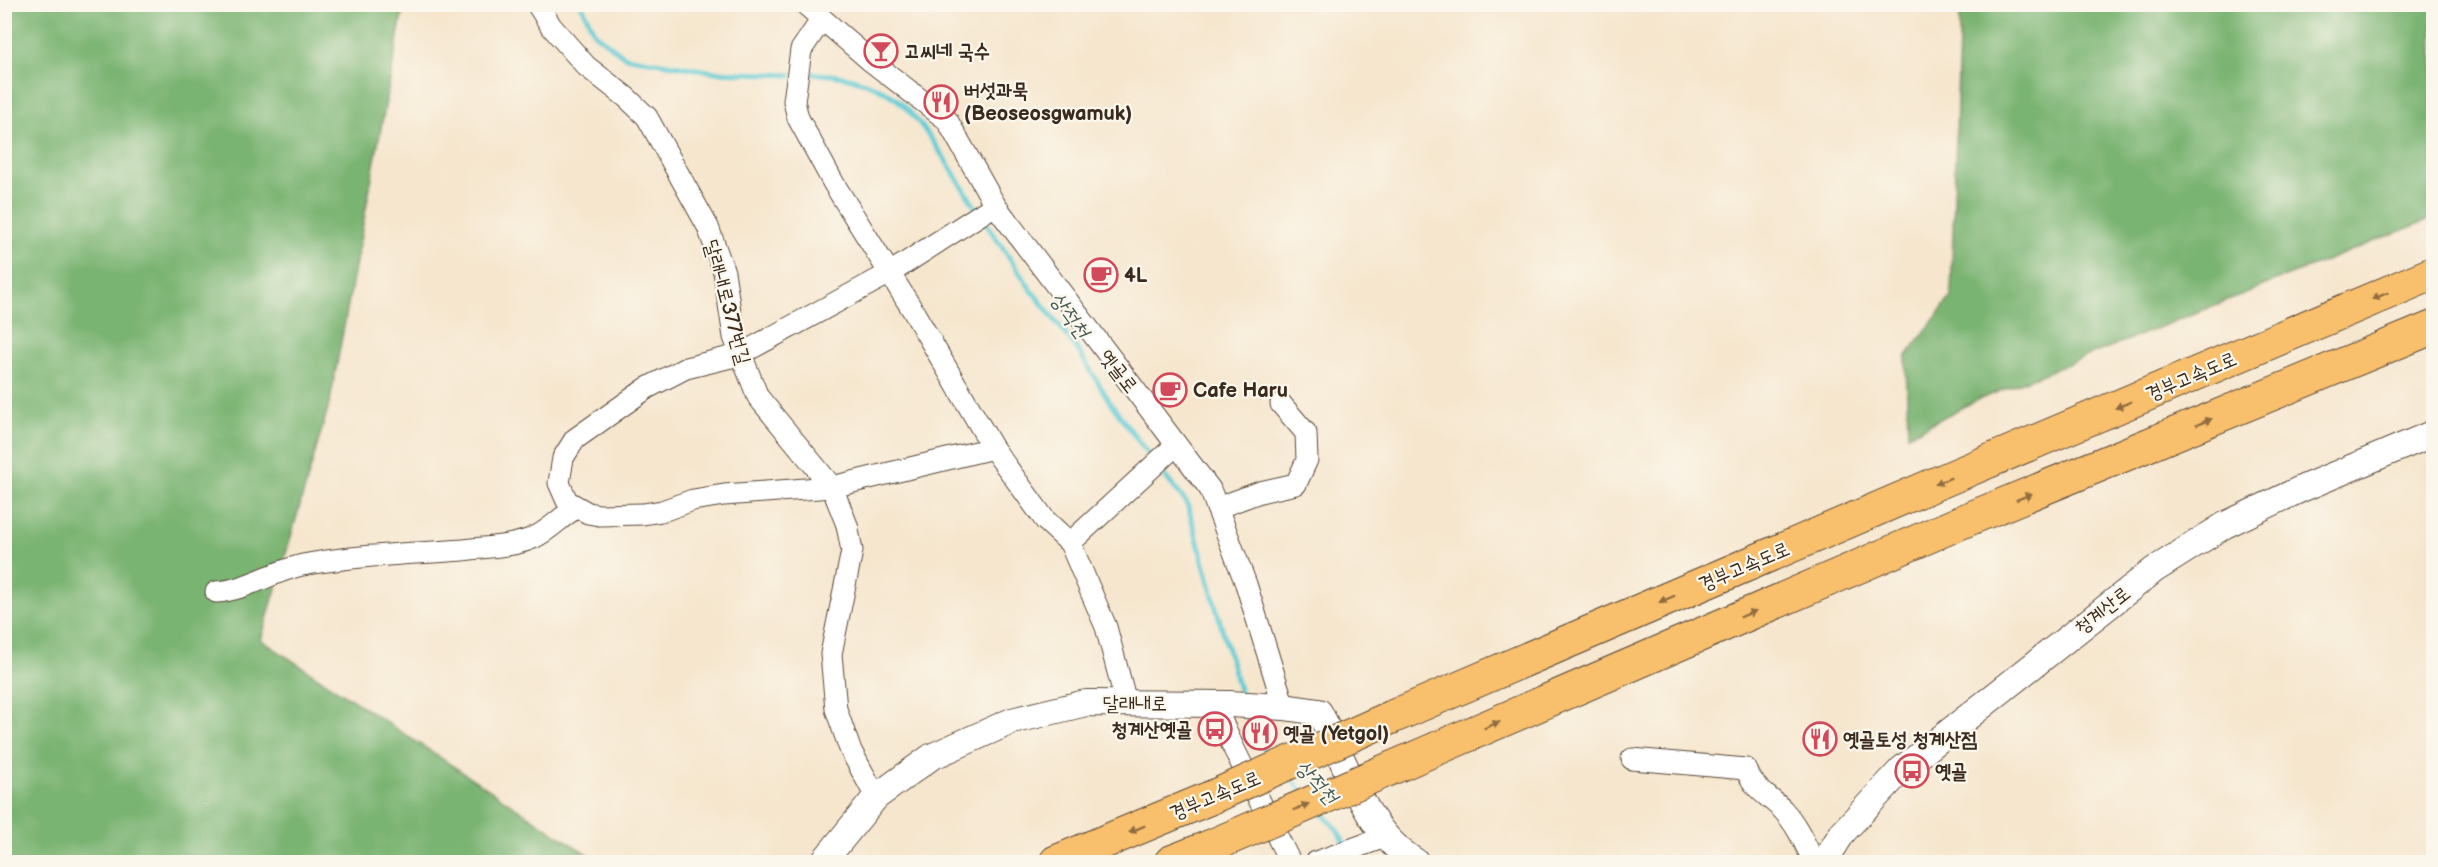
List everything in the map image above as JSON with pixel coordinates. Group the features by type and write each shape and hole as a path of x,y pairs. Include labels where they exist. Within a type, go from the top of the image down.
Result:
{"highway":[{"name":"경부고속도로","path":"1056,862 1210,798 1392,717 1899,499 2433,273"},
{"path":"1171,862 1971,518 2433,327"}],"street":[{"name":"달래내로377번길","path":"537,4 551,26 586,66 626,97 647,117 708,227 724,272 739,355 758,397 832,486 848,525 852,551 831,654 836,709 850,749 876,797"},
{"name":"옛골로","path":"805,4 872,62 947,120 995,205 1170,450 1210,489 1246,584 1274,707"},
{"path":"822,19 802,46 795,94 798,118 810,142 993,448 1045,520 1070,543 1106,627 1126,702"},
{"path":"993,448 832,486 724,495 693,500 662,511 643,514 599,515 576,508 567,501 559,483 562,458 575,439 624,403 686,368 739,355 890,273 995,205"},
{"path":"1217,508 1260,492 1296,484 1307,460 1306,433 1281,404"},
{"name":"청계산로","path":"1824,862 1843,832 1902,769 2154,570 2225,525 2301,489 2433,433"},
{"path":"1070,543 1170,450"},
{"path":"216,592 231,591 290,567 307,564 392,554 422,554 482,548 521,541 535,537 576,508"},
{"name":"달래내로","path":"823,862 876,797 931,757 1012,721 1086,703 1126,702 1222,704 1319,712 1367,812 1385,837 1416,862"},
{"path":"1222,704 1234,749 1290,862"},
{"path":"1632,759 1746,769 1752,783 1783,811 1801,837 1814,862"},
{"path":"1316,862 1385,837"}],"green space":[{"path":"5,5 404,5 330,401 261,640 599,862 5,862"},
{"path":"1960,5 2433,5 2433,218 1975,401 1908,435 1906,357 1951,297"}],"waterway":[{"name":"상적천","path":"581,4 595,34 625,57 715,72 791,75"},
{"name":"상적천","path":"804,74 850,78 872,85 892,96 915,118 978,211"},
{"name":"상적천","path":"983,219 1032,291 1076,347 1110,402 1153,461"},
{"name":"상적천","path":"1159,469 1187,503 1241,697"},
{"name":"상적천","path":"1245,712 1263,748 1272,757"},
{"name":"상적천","path":"1288,775 1304,793"},
{"name":"상적천","path":"1320,811 1337,829 1346,847"}],"place":[{"name":"고씨네 국수","path":"881,51"},
{"name":"버섯과묵 (Beoseosgwamuk)","path":"941,102"},
{"name":"4L","path":"1101,275"},
{"name":"Cafe Haru","path":"1170,390"},
{"name":"청계산옛골","path":"1215,729"},
{"name":"옛골 (Yetgol)","path":"1260,733"},
{"name":"옛골토성 청계산점","path":"1820,739"},
{"name":"옛골","path":"1912,771"}]}
